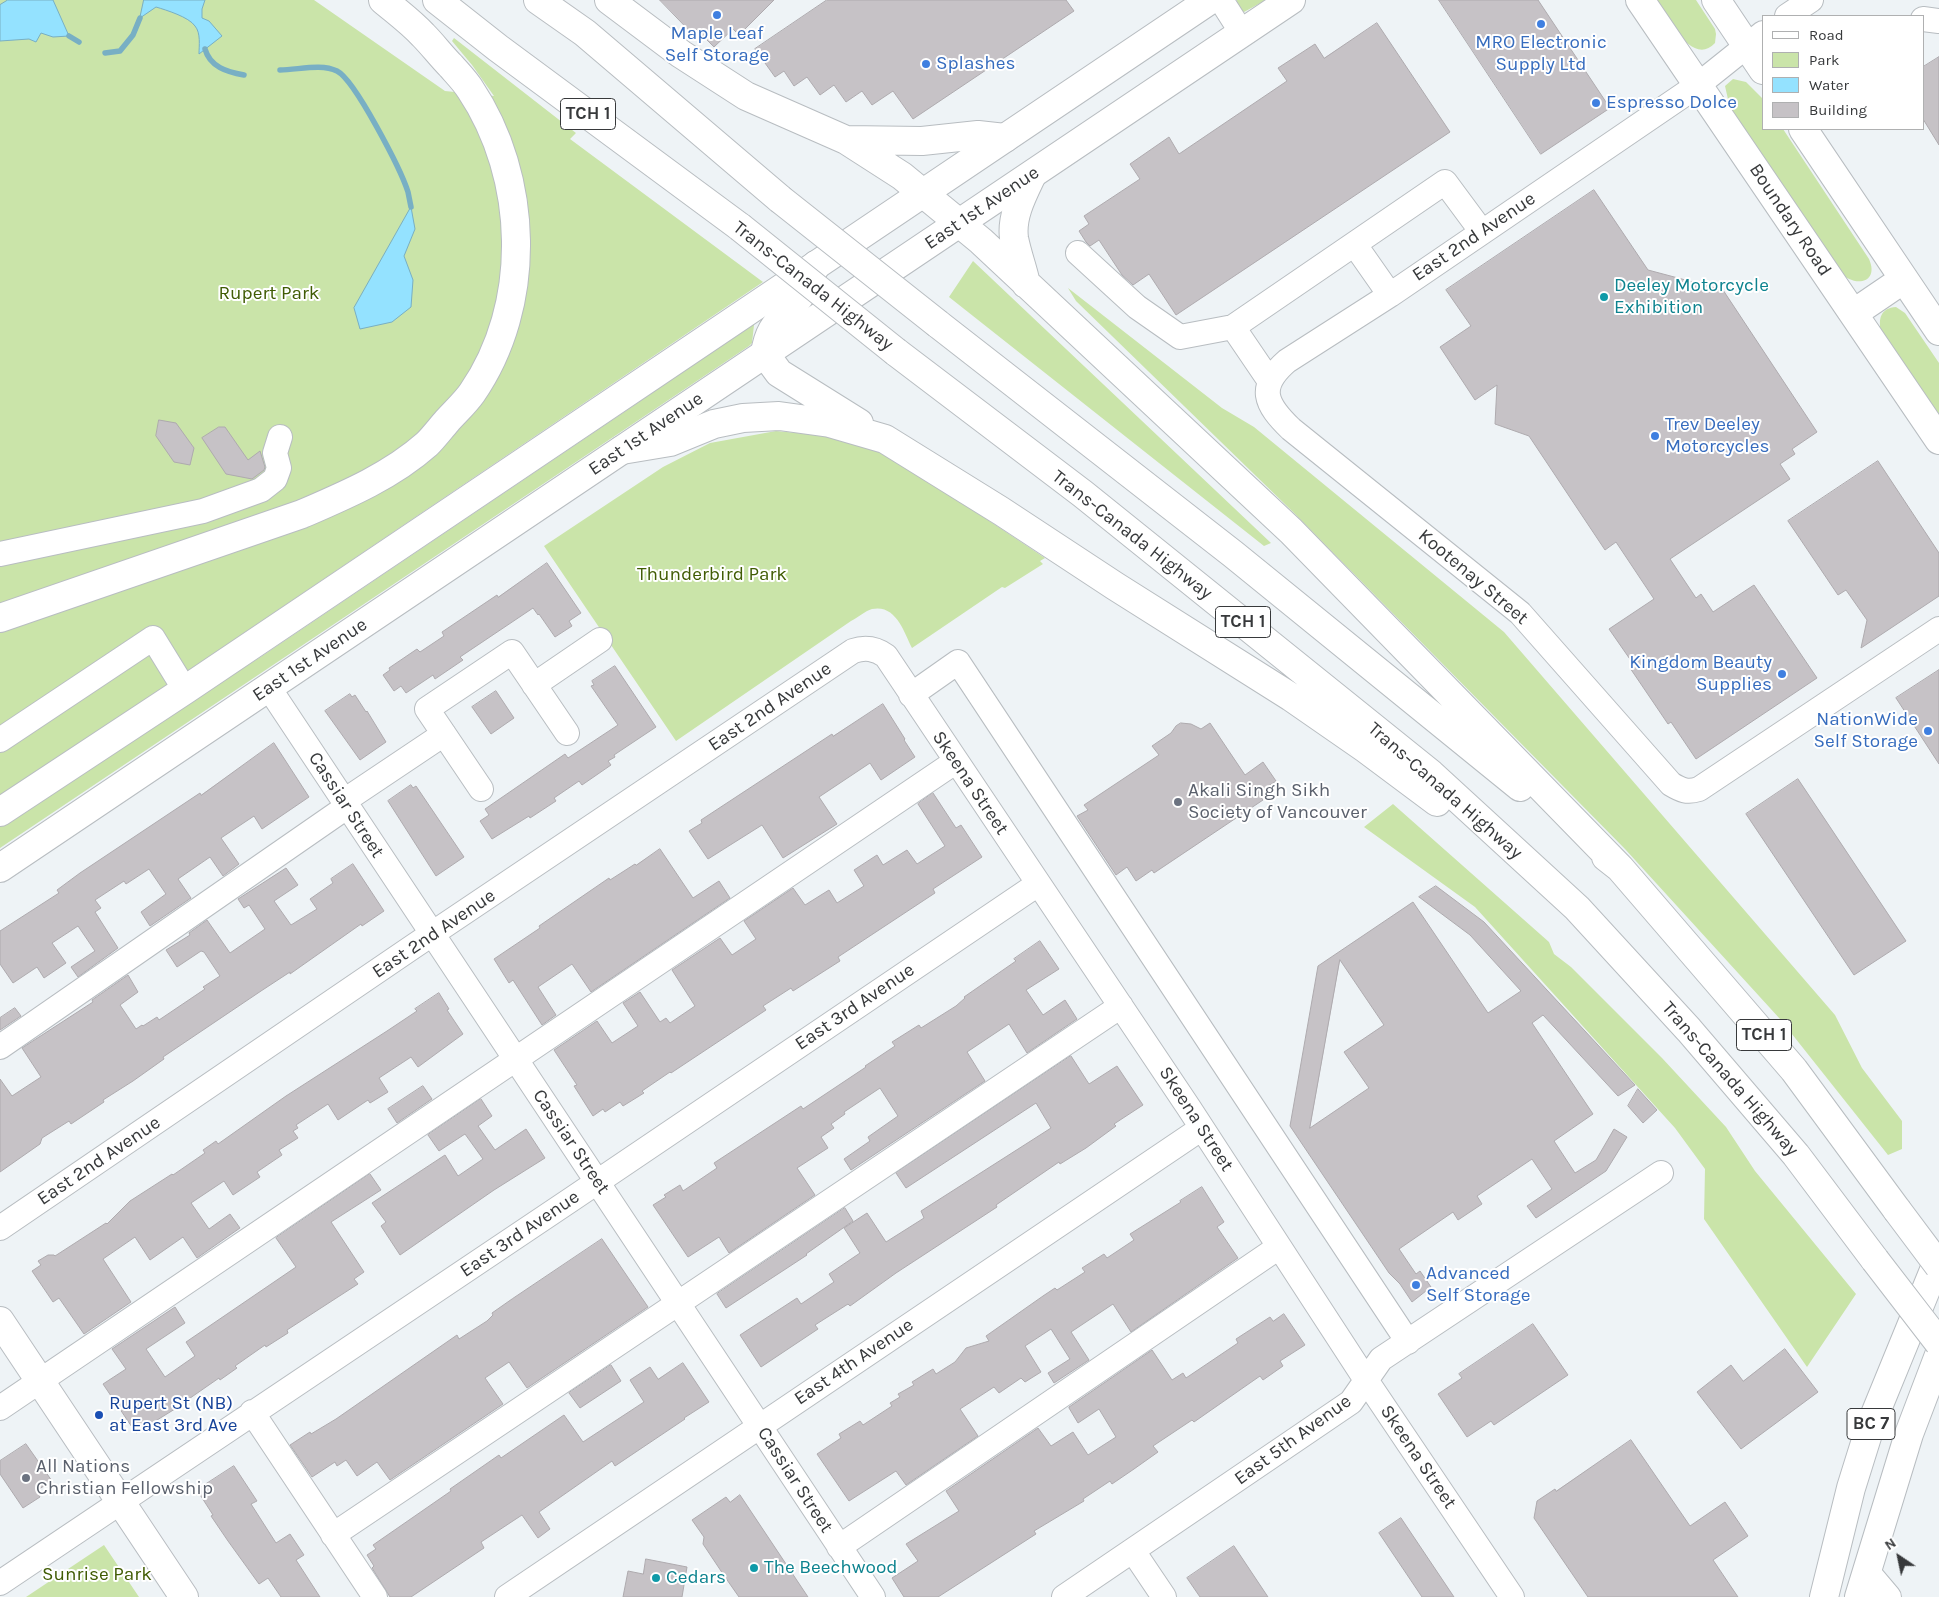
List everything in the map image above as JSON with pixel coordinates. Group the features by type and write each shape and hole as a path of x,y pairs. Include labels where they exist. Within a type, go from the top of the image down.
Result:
{"main road":[{"path":"0,618 302,514 346,495 388,472 427,444 472,394 494,352 505,320 513,287 516,240 512,196 503,157 470,88 422,34 383,0"},
{"name":"Trans-Canada Highway","path":"437,0 498,48 740,228 896,352 1090,500 1431,774 1577,908 1689,1030 1796,1156 1939,1343"},
{"name":"TCH 1","path":"538,0 585,33 780,200 1233,554 1620,868 1794,1070 1939,1266"},
{"path":"609,0 681,54 746,96 846,140 902,176 960,223 1291,531 1620,868"},
{"path":"0,812 185,690 1210,0"},
{"name":"East 1st Avenue","path":"0,868 1291,0"},
{"name":"Boundary Road","path":"1640,0 1939,440"},
{"path":"1716,0 1755,39 1762,66"},
{"path":"1804,130 1939,331"},
{"path":"846,140 922,141 978,135 1005,138"},
{"path":"1026,284 1014,238 1014,229 1019,202 1032,175"},
{"path":"816,265 798,299 773,326 767,342 765,354 779,373 1001,511 1115,586 1291,697 1366,749 1577,908"},
{"path":"1854,313 1904,279"},
{"path":"622,450 670,442 714,424 743,418 779,416 830,423 885,439"},
{"name":"BC 7","path":"1824,1597 1851,1488 1871,1424 1939,1258"},
{"path":"0,1320 184,1597"},
{"name":"BC 7","path":"1859,1597 1909,1434 1939,1355"}],"street":[{"path":"1221,0 1242,33"},
{"path":"1788,15 1811,0"},
{"path":"1924,19 1939,21"},
{"name":"East 2nd Avenue","path":"1269,390 1276,371 1287,361 1390,295 1698,85 1755,39"},
{"path":"1078,253 1137,307 1180,337 1232,327 1446,182 1482,232"},
{"path":"1355,245 1390,295"},
{"name":"Kootenay Street","path":"1232,327 1269,390 1275,413 1290,429 1520,613 1671,784 1684,791 1691,792 1699,789 1939,629"},
{"path":"0,554 204,511 260,490 275,479 279,468 275,453 280,437"},
{"path":"0,740 153,638 185,690"},
{"path":"534,684 600,640"},
{"name":"East 2nd Avenue","path":"0,1228 853,652 862,648 871,649"},
{"name":"Skeena Street","path":"871,649 879,651 886,656 955,762 1202,1128 1366,1380 1512,1597"},
{"path":"481,789 427,709 512,652 567,733"},
{"path":"911,694 958,662 1408,1342"},
{"name":"Cassiar Street","path":"269,688 873,1597"},
{"path":"0,1047 444,734"},
{"path":"0,1408 955,762"},
{"name":"East 3rd Avenue","path":"0,1582 1038,884"},
{"path":"333,1535 1120,1006"},
{"name":"East 4th Avenue","path":"507,1597 1202,1128"},
{"name":"East 5th Avenue","path":"1064,1597 1351,1402 1381,1359 1662,1173"},
{"path":"839,1547 1279,1247"},
{"path":"252,1412 375,1597"},
{"path":"1133,1551 1164,1597"},
{"path":"1867,1571 1889,1597"}],"green space":[{"name":"Rupert Park","path":"0,0 314,0 445,91 494,96 452,41 454,38 576,133 570,139 763,282 0,798"},
{"path":"1237,0 1266,0 1244,12 1238,9"},
{"path":"1656,0 1696,0 1715,29 1715,43 1706,49 1698,49 1689,45 1673,27"},
{"path":"1733,79 1746,82 1762,98 1762,130 1784,130 1869,259 1871,274 1868,278 1863,281 1851,280 1839,271 1730,108 1725,86"},
{"path":"973,261 1271,543 1264,546 949,297"},
{"path":"1068,288 1222,408 1254,427 1504,632 1835,1015 1862,1068 1902,1121 1902,1149 1888,1155 1780,1019 1625,849 1292,511 1076,301"},
{"path":"1896,307 1905,313 1939,363 1939,420 1881,332 1880,318 1887,309"},
{"path":"752,323 754,325 752,343 749,346 0,848 0,822 262,656 633,406"},
{"name":"Thunderbird Park","path":"776,431 839,437 885,454 922,476 1045,558 1040,561 1043,564 1005,588 1002,587 912,648 902,627 893,615 880,609 867,611 676,741 544,546 663,467 710,443"},
{"path":"1393,804 1549,942 1554,954 1571,967 1662,1058 1726,1127 1755,1171 1856,1294 1807,1367 1704,1219 1705,1169 1675,1128 1475,907 1364,827"},
{"name":"Sunrise Park","path":"104,1545 139,1597 26,1597"}],"water":[{"path":"8,0 53,0 69,36 53,37 41,33 36,42 29,39 0,41 0,5"},
{"path":"144,0 205,0 202,18 209,21 222,36 199,54 198,32 192,23 177,14 156,7 140,18"},
{"path":"411,207 415,229 404,256 413,280 411,307 392,322 360,329 354,308"}],"building":[{"name":"Maple Leaf Self Storage","path":"660,0 774,0 739,35 733,29 714,47 696,29 692,33"},
{"path":"827,0 1066,0 1074,11 913,119 893,91 872,105 862,91 846,102 834,85 820,95 807,77 794,86 784,71 775,77 755,49"},
{"path":"1439,0 1538,0 1610,108 1541,154"},
{"path":"1377,23 1450,132 1176,315 1149,274 1133,285 1122,275 1099,240 1090,246 1086,242 1079,231 1089,224 1084,216 1140,179 1130,164 1169,137 1179,154 1287,81 1278,68 1315,44 1324,58"},
{"path":"1939,57 1939,145 1924,121 1924,66"},
{"path":"1594,190 1648,270 1723,290 1817,432 1792,449 1795,454 1780,464 1790,479 1670,559 1696,598 1701,594 1713,612 1754,585 1817,678 1696,759 1671,722 1668,724 1630,668 1634,665 1609,629 1654,599 1616,542 1605,550 1529,436 1495,424 1497,385 1475,400 1440,347 1471,326 1446,290"},
{"path":"159,420 176,423 194,448 190,465 174,462 156,436"},
{"path":"219,427 225,427 248,460 260,451 265,467 264,470 252,479 226,474 202,438"},
{"path":"1878,461 1939,553 1939,596 1861,648 1867,620 1846,590 1838,595 1788,521"},
{"path":"547,563 581,613 569,621 572,626 555,637 533,608 460,657 463,660 435,679 433,675 406,693 401,686 394,691 383,675 390,670 389,668 417,649 420,652 444,636 442,632 497,595 498,597"},
{"path":"615,666 656,727 614,755 615,757 608,761 611,765 582,785 579,781 554,798 556,801 492,839 480,821 489,815 485,809 565,754 568,758 618,725 591,686 594,685 592,681"},
{"name":"NationWide Self Storage","path":"1939,670 1939,764 1896,698"},
{"path":"496,691 514,718 491,734 472,707"},
{"path":"350,694 352,697 355,695 367,711 386,742 360,760 325,711"},
{"path":"883,704 915,757 881,780 870,763 819,797 837,824 783,858 762,825 708,859 689,831 702,823 701,820 832,734 833,736"},
{"name":"Akali Singh Sikh Society of Vancouver","path":"1181,723 1191,724 1201,729 1210,723 1245,775 1263,762 1276,781 1258,793 1263,800 1154,873 1152,870 1136,881 1127,867 1116,875 1077,816 1088,810 1084,805 1159,755 1152,746 1171,733"},
{"path":"274,743 309,797 262,829 254,816 221,838 239,864 223,876 210,857 178,879 191,898 150,926 141,912 166,894 149,869 126,884 124,881 95,900 101,908 95,912 118,948 78,977 71,967 95,951 78,926 52,943 66,963 44,978 37,967 13,983 0,964 0,931 59,893 57,890 80,873 200,793 201,795"},
{"path":"1798,779 1906,941 1854,975 1746,814"},
{"path":"411,785 413,788 416,786 464,857 436,876 388,801"},
{"path":"933,793 956,828 961,825 982,857 933,889 935,893 838,957 840,961 793,991 791,988 763,1006 766,1010 642,1091 644,1093 623,1106 620,1102 605,1112 603,1109 593,1116 574,1086 577,1085 554,1050 597,1021 612,1043 638,1026 623,1003 640,992 660,1022 666,1018 670,1023 695,1006 672,970 720,938 732,955 756,939 744,921 793,888 805,905 829,890 837,903 864,886 854,870 877,855 883,865 907,850 917,864 945,846 918,804"},
{"path":"660,849 693,898 719,881 730,898 591,992 572,964 538,987 556,1015 542,1025 513,980 509,983 494,959 609,878 610,880"},
{"path":"353,864 384,911 362,926 361,924 290,974 290,972 163,1057 164,1059 71,1124 69,1121 42,1138 40,1144 0,1172 0,1079 12,1096 41,1077 22,1048 93,1002 92,1000 128,975 138,992 120,1005 136,1029 157,1017 159,1020 205,989 203,987 220,976 204,952 201,951 177,967 166,950 190,935 189,933 207,920 230,953 265,929 249,905 244,908 238,899 286,868 298,885 274,901 291,925 317,909 310,899 333,883 331,879"},
{"path":"1436,886 1484,922 1635,1085 1618,1096 1543,1015 1532,1023 1593,1114 1554,1141 1575,1173 1596,1160 1614,1129 1627,1137 1606,1171 1536,1218 1527,1206 1552,1189 1532,1159 1477,1196 1482,1204 1458,1220 1453,1212 1399,1249 1416,1274 1420,1271 1431,1287 1412,1302 1400,1284 1389,1273 1290,1126 1318,966 1413,902 1488,1013 1521,991 1470,935 1419,897","holes":["1340,960 1384,1025 1344,1052 1369,1088 1310,1128"]},
{"path":"1040,941 1059,969 1026,990 1043,1015 1065,1000 1077,1019 1027,1053 1009,1024 967,1052 985,1081 851,1170 844,1159 870,1141 868,1137 898,1116 880,1088 844,1112 845,1114 831,1124 834,1128 821,1137 828,1148 797,1168 815,1195 729,1253 719,1237 688,1257 653,1205 666,1197 664,1195 680,1185 683,1191 717,1168 714,1163 801,1106 803,1109 866,1067 895,1046 892,1042 919,1025 921,1028 956,1006 964,997 1016,961 1014,959"},
{"path":"439,993 449,1009 447,1010 463,1034 418,1067 411,1057 379,1078 388,1092 370,1103 368,1100 338,1120 328,1104 296,1125 298,1128 293,1131 298,1138 279,1150 282,1155 257,1172 260,1177 233,1195 224,1181 191,1203 209,1229 230,1214 240,1228 197,1258 183,1237 150,1260 135,1237 103,1259 131,1302 84,1334 59,1298 53,1302 32,1271 41,1265 38,1261 48,1255 55,1256 107,1224 130,1201 205,1153 203,1150 216,1141 218,1144 286,1096 417,1011 415,1009"},
{"path":"15,1008 21,1016 0,1030 0,1018"},
{"path":"1071,1056 1089,1084 1117,1066 1143,1105 1114,1124 1116,1126 1086,1148 1060,1164 1059,1162 996,1205 997,1207 896,1273 850,1306 848,1304 815,1325 818,1329 761,1367 740,1335 797,1298 801,1304 834,1282 829,1274 860,1253 844,1228 867,1213 886,1242 924,1218 921,1211 1051,1128 1036,1103 906,1188 896,1173"},
{"path":"423,1086 432,1099 397,1123 388,1109"},
{"path":"1638,1089 1657,1110 1643,1123 1628,1106"},
{"path":"481,1099 492,1116 478,1126 495,1150 526,1129 545,1158 494,1190 400,1255 381,1226 386,1222 372,1203 445,1155 458,1176 483,1159 465,1134 439,1151 428,1135"},
{"path":"370,1174 381,1190 331,1222 364,1272 354,1279 358,1284 287,1330 288,1333 266,1347 265,1345 235,1366 237,1368 220,1380 219,1378 183,1404 136,1433 103,1384 126,1369 112,1349 175,1307 185,1323 146,1349 165,1377 195,1356 186,1342 296,1267 276,1238"},
{"path":"1202,1187 1224,1222 1217,1227 1238,1258 1131,1332 1113,1304 1071,1332 1089,1360 1054,1383 1048,1373 1070,1359 1051,1329 1025,1346 1041,1372 1025,1382 1021,1378 999,1393 994,1387 960,1409 978,1436 906,1485 896,1471 849,1501 817,1454 841,1438 839,1434 860,1421 863,1425 892,1406 890,1403 900,1397 898,1394 914,1385 912,1382 933,1369 936,1374 955,1362 966,1348 989,1341 986,1336 1055,1288 1057,1290 1085,1272 1082,1268 1104,1254 1107,1258 1134,1240 1130,1234"},
{"path":"845,1208 853,1221 807,1255 726,1308 717,1294"},
{"path":"602,1239 648,1307 527,1388 509,1362 485,1378 503,1404 390,1480 377,1462 357,1476 346,1460 337,1466 335,1462 312,1477 290,1445 336,1419 457,1335 459,1339 487,1321 493,1315 492,1313"},
{"path":"1284,1314 1305,1345 1280,1361 1283,1366 1263,1380 1260,1376 1194,1422 1192,1420 1153,1446 1158,1452 1134,1469 1112,1484 1110,1481 1083,1499 1084,1501 1034,1531 1036,1534 938,1597 904,1597 892,1578 918,1561 906,1544 959,1511 946,1491 1038,1428 1051,1446 1073,1432 1088,1455 1116,1437 1099,1409 1078,1423 1069,1407 1152,1350 1172,1380 1183,1373 1186,1378 1238,1343 1236,1339 1270,1317 1273,1321"},
{"path":"1533,1324 1568,1375 1494,1425 1491,1421 1467,1437 1438,1394 1462,1378 1459,1374"},
{"path":"1785,1349 1818,1392 1741,1449 1697,1392 1731,1365 1743,1381"},
{"path":"683,1363 709,1402 615,1466 612,1461 539,1512 550,1529 538,1538 522,1515 481,1542 484,1548 411,1597 390,1597 372,1568 374,1566 367,1555 376,1549 373,1545 499,1455 501,1458 564,1415 583,1442 644,1402 630,1380 650,1367 658,1379"},
{"path":"611,1365 621,1381 580,1408 569,1393"},
{"path":"1631,1440 1690,1526 1725,1502 1748,1536 1713,1560 1738,1597 1588,1597 1534,1518 1537,1501 1555,1489 1556,1491"},
{"name":"All Nations Christian Fellowship","path":"26,1444 52,1481 36,1491 40,1497 23,1508 0,1474 0,1461"},
{"path":"234,1466 257,1501 251,1504 276,1543 290,1534 304,1555 296,1560 320,1597 281,1597 268,1578 259,1584 211,1516 213,1515 197,1490"},
{"name":"The Beechwood","path":"740,1495 808,1597 739,1597 703,1544 704,1537 692,1520 726,1497 730,1502"},
{"path":"1401,1518 1454,1597 1422,1597 1379,1533"},
{"path":"1234,1546 1268,1597 1200,1597 1187,1578"},
{"name":"Cedars","path":"646,1559 687,1567 682,1597 623,1597 628,1571 643,1574"}],"waterway":[{"path":"105,53 120,51 133,35 140,18"},
{"path":"69,36 79,42"},
{"path":"205,49 207,55 220,68 244,75"},
{"path":"280,70 324,67 337,71 345,78 366,107 387,146 404,181 411,207"}],"place":[{"name":"Maple Leaf Self Storage","path":"717,15"},
{"name":"MRO Electronic Supply Ltd","path":"1541,24"},
{"name":"Splashes","path":"926,64"},
{"name":"Espresso Dolce","path":"1596,103"},
{"name":"Deeley Motorcycle Exhibition","path":"1604,297"},
{"name":"Trev Deeley Motorcycles","path":"1655,436"},
{"name":"Kingdom Beauty Supplies","path":"1782,674"},
{"name":"NationWide Self Storage","path":"1928,731"},
{"name":"Akali Singh Sikh Society of Vancouver","path":"1178,802"},
{"name":"Advanced Self Storage","path":"1416,1285"},
{"name":"Rupert St (NB) at East 3rd Ave","path":"99,1415"},
{"name":"All Nations Christian Fellowship","path":"26,1478"},
{"name":"The Beechwood","path":"754,1568"},
{"name":"Cedars","path":"656,1578"}]}
